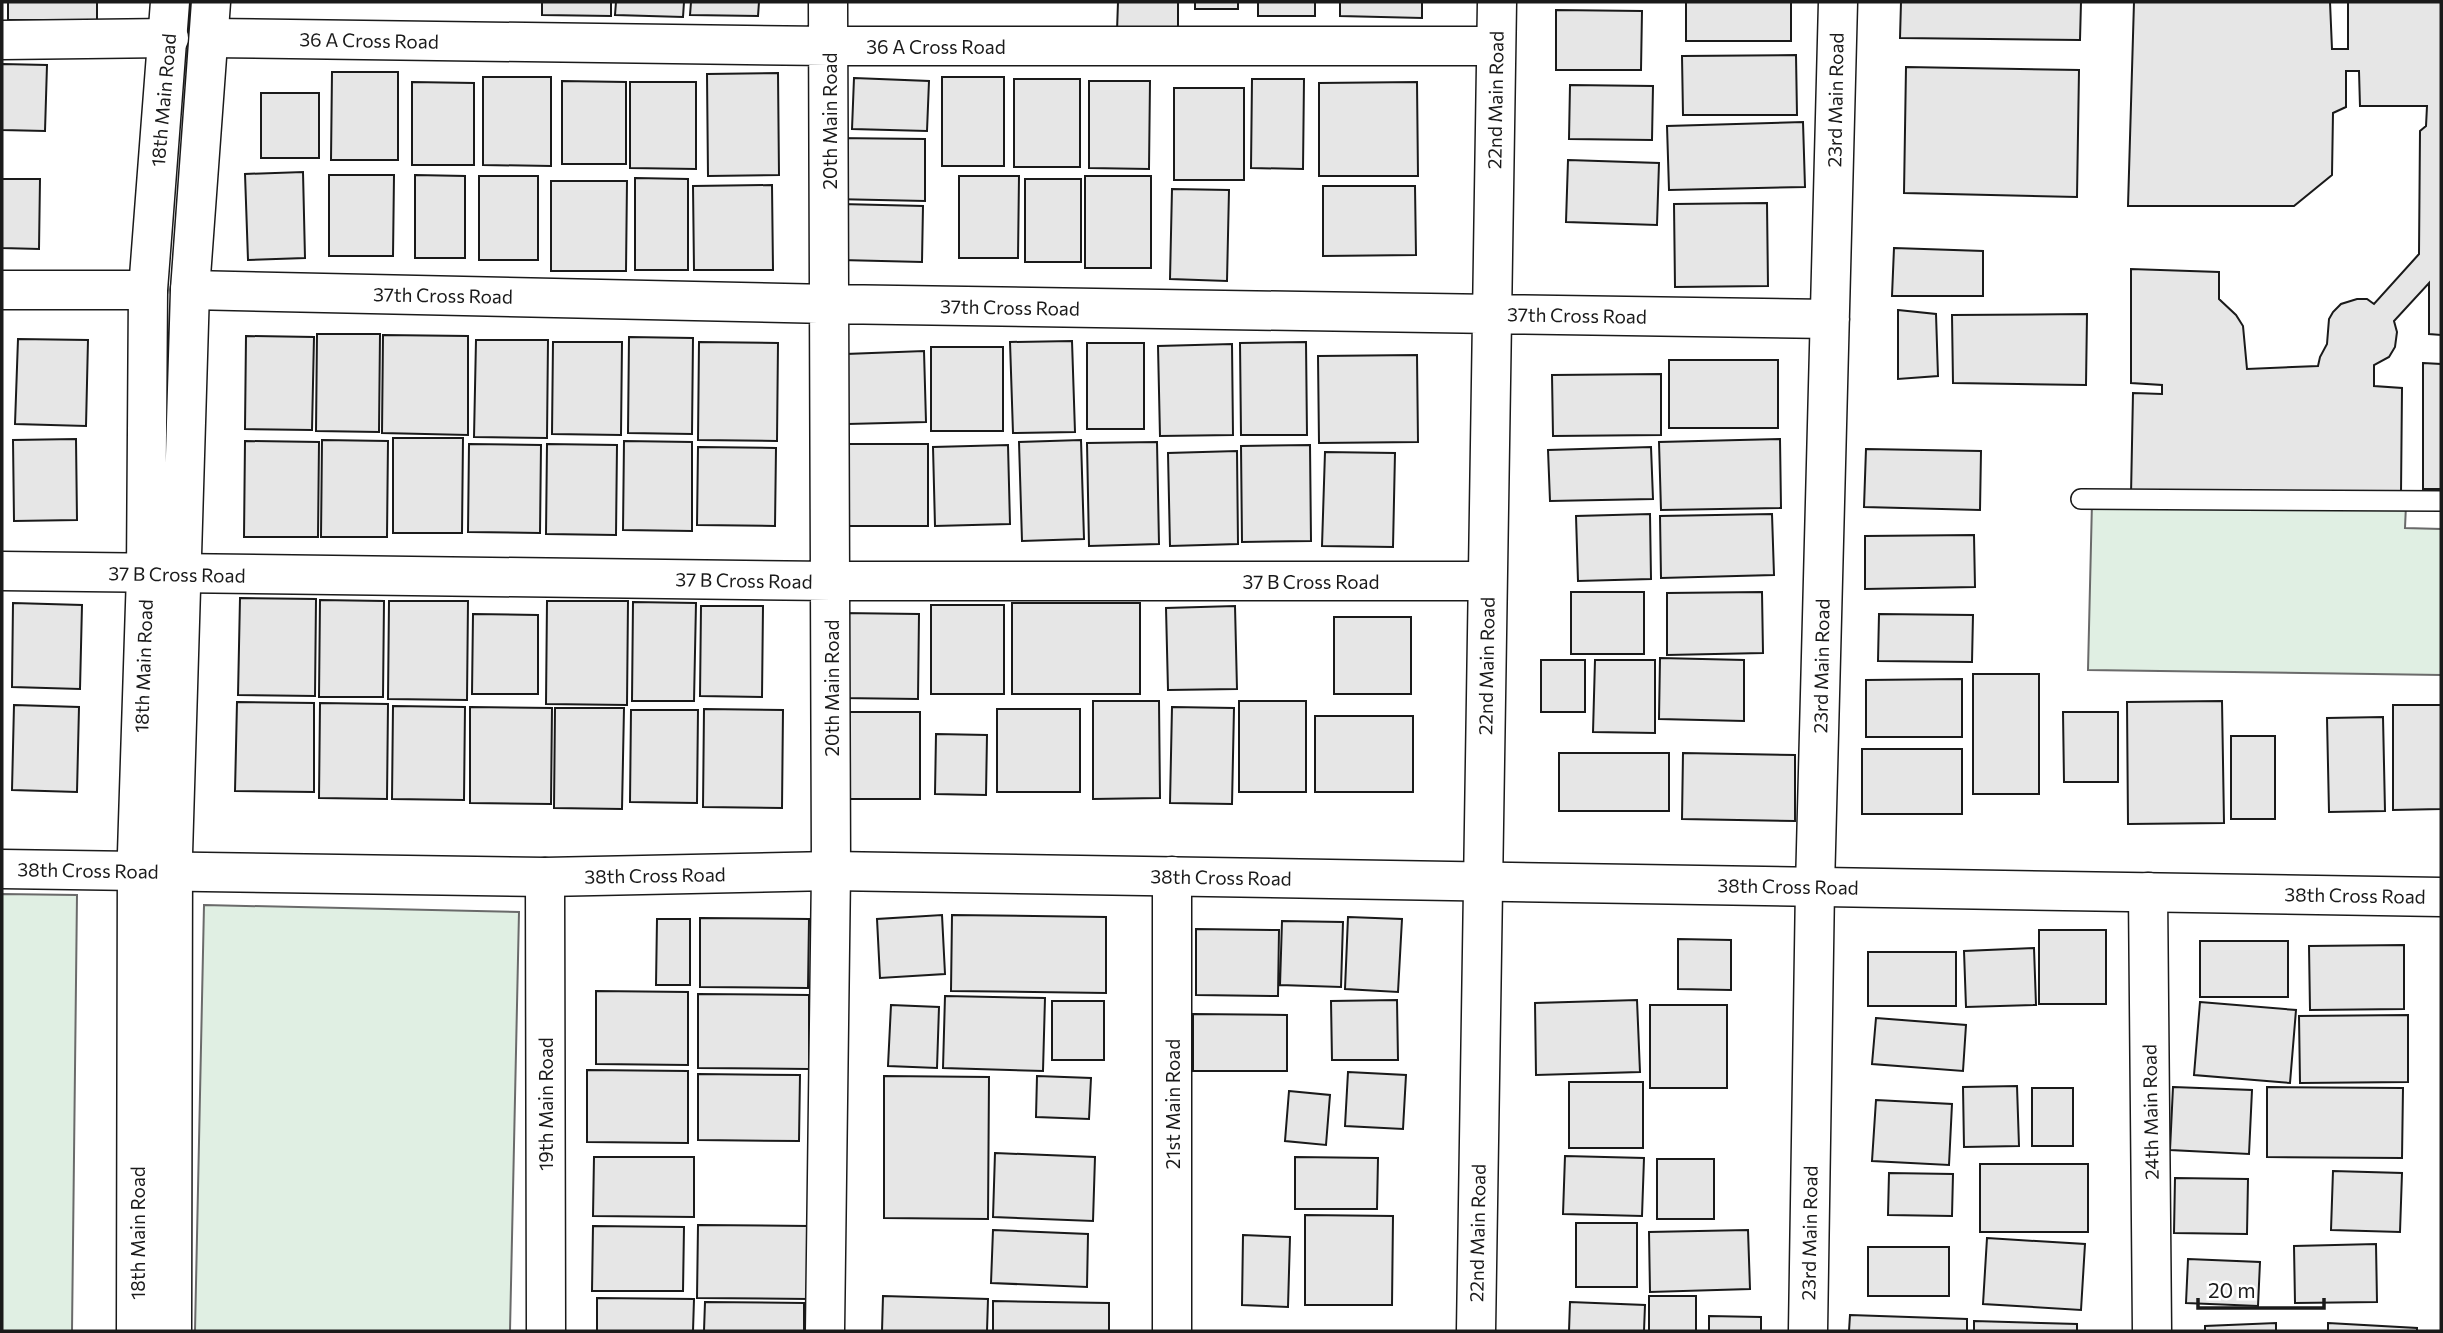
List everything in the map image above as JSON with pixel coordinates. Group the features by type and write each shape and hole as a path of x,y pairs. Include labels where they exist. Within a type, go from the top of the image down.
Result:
{"street":[{"name":"20th Main Road","path":"825,1331 831,871 828,2"},
{"name":"22nd Main Road","path":"1476,1331 1497,2"},
{"name":"23rd Main Road","path":"1808,1331 1815,887 1838,2"},
{"path":"2,40 169,20"},
{"name":"18th Main Road","path":"164,574 148,290 169,20"},
{"name":"36 A Cross Road","path":"210,20 828,46 1495,46"},
{"name":"18th Main Road","path":"136,1331 164,574 191,290 210,20"},
{"path":"2,290 148,290"},
{"name":"37th Cross Road","path":"191,290 829,304 1829,319"},
{"name":"37 B Cross Road","path":"2,571 831,580 1487,580"},
{"name":"38th Cross Road","path":"2,869 545,877 831,871 2441,897"},
{"name":"18th Main Road","path":"155,871 172,1331"},
{"name":"21st Main Road","path":"1172,876 1172,1331"},
{"name":"19th Main Road","path":"545,877 546,1331"},
{"name":"24th Main Road","path":"2148,892 2152,1331"}],"lane":[{"path":"2081,499 2441,501"}],"green space":[{"path":"2092,502 2406,505 2405,528 2441,529 2441,675 2088,670"},
{"path":"2,894 77,895 72,1331 2,1331"},
{"path":"204,905 519,912 510,1331 195,1331"}],"building":[{"path":"8,2 97,2 97,20 8,20"},
{"path":"542,2 611,2 611,16 542,15"},
{"path":"616,2 684,2 683,17 615,15"},
{"path":"691,2 759,2 758,16 690,15"},
{"path":"1118,2 1178,2 1178,32 1117,31"},
{"path":"1195,2 1238,2 1238,9 1195,9"},
{"path":"1258,2 1315,2 1315,16 1258,16"},
{"path":"1340,2 1422,2 1422,18 1340,16"},
{"path":"1686,2 1791,2 1791,41 1686,41"},
{"path":"1901,2 2081,2 2080,40 1900,38"},
{"path":"2134,2 2330,2 2332,49 2348,49 2348,2 2441,2 2441,335 2429,334 2429,283 2394,321 2397,332 2395,347 2389,357 2374,365 2374,386 2402,388 2401,494 2131,495 2133,393 2162,394 2162,385 2131,383 2131,269 2219,272 2219,299 2243,326 2247,369 2318,366 2327,344 2329,319 2333,312 2341,304 2357,299 2367,299 2374,304 2419,254 2420,131 2426,126 2427,106 2360,106 2359,71 2346,71 2346,107 2333,113 2332,175 2294,206 2128,206"},
{"path":"1556,10 1642,11 1641,70 1556,70"},
{"path":"1796,55 1797,115 1683,115 1682,56"},
{"path":"2,64 47,65 45,131 2,130"},
{"path":"1906,67 2079,70 2077,197 1904,193"},
{"path":"332,72 398,72 398,160 331,160"},
{"path":"778,73 779,175 708,176 707,74"},
{"path":"483,77 551,77 551,166 483,165"},
{"path":"942,77 1004,77 1004,166 942,166"},
{"path":"854,78 929,81 927,131 852,129"},
{"path":"1014,79 1080,79 1080,167 1014,167"},
{"path":"1252,79 1304,79 1303,169 1251,168"},
{"path":"562,81 626,82 626,164 562,164"},
{"path":"1089,81 1150,81 1149,169 1089,168"},
{"path":"412,82 474,83 474,165 412,165"},
{"path":"630,82 696,82 696,169 630,168"},
{"path":"1417,82 1418,176 1319,176 1319,83"},
{"path":"1570,85 1653,86 1652,140 1569,139"},
{"path":"1174,88 1244,88 1244,180 1174,180"},
{"path":"261,93 319,93 319,158 261,158"},
{"path":"1803,122 1805,187 1669,190 1667,126"},
{"path":"835,138 925,139 925,201 833,199"},
{"path":"1568,160 1659,163 1657,225 1566,222"},
{"path":"303,172 305,258 248,260 245,174"},
{"path":"329,175 394,175 393,256 329,256"},
{"path":"415,175 465,176 465,258 415,258"},
{"path":"479,176 538,176 538,260 479,260"},
{"path":"959,176 1019,176 1018,258 959,258"},
{"path":"1085,176 1151,176 1151,268 1085,268"},
{"path":"635,178 688,179 688,270 635,270"},
{"path":"2,179 40,179 39,249 2,248"},
{"path":"1025,179 1081,179 1081,262 1025,262"},
{"path":"551,181 627,181 626,271 551,271"},
{"path":"772,185 773,270 694,270 693,186"},
{"path":"1323,186 1415,186 1416,255 1323,256"},
{"path":"1172,189 1229,190 1227,281 1170,279"},
{"path":"1767,203 1768,286 1675,287 1674,204"},
{"path":"841,204 923,206 922,262 841,260"},
{"path":"1894,248 1983,251 1983,296 1892,296"},
{"path":"1898,310 1936,314 1938,376 1898,379"},
{"path":"2087,314 2086,385 1953,383 1952,315"},
{"path":"317,334 380,334 379,432 316,431"},
{"path":"383,335 468,336 468,435 382,433"},
{"path":"246,336 314,337 312,430 245,429"},
{"path":"629,337 693,338 692,434 628,433"},
{"path":"18,339 88,340 86,426 15,424"},
{"path":"476,340 548,340 547,438 474,437"},
{"path":"1072,341 1075,432 1013,433 1010,342"},
{"path":"553,342 622,342 621,435 552,434"},
{"path":"699,342 778,343 777,441 698,440"},
{"path":"1306,342 1307,435 1241,435 1240,343"},
{"path":"1087,343 1144,343 1144,429 1087,429"},
{"path":"1232,344 1233,435 1160,436 1158,346"},
{"path":"931,347 1003,347 1003,431 931,431"},
{"path":"924,351 926,422 848,424 846,354"},
{"path":"1417,355 1418,442 1319,443 1318,356"},
{"path":"1669,360 1778,360 1778,428 1669,428"},
{"path":"2423,363 2441,364 2441,489 2423,489"},
{"path":"1661,374 1661,435 1553,436 1552,375"},
{"path":"393,438 463,438 462,533 393,533"},
{"path":"76,439 77,520 14,521 13,440"},
{"path":"1780,439 1781,508 1661,510 1659,442"},
{"path":"322,440 388,441 387,537 321,537"},
{"path":"1081,440 1084,539 1022,541 1019,442"},
{"path":"245,441 319,442 318,537 244,537"},
{"path":"624,441 692,442 692,531 623,530"},
{"path":"1157,442 1159,544 1089,546 1087,443"},
{"path":"469,444 541,445 540,533 468,532"},
{"path":"547,444 617,445 616,535 546,534"},
{"path":"842,444 928,444 928,526 842,526"},
{"path":"1008,445 1010,524 935,526 933,447"},
{"path":"1310,445 1311,541 1242,542 1241,446"},
{"path":"698,447 776,448 775,526 697,525"},
{"path":"1651,447 1653,499 1550,501 1548,450"},
{"path":"1866,449 1981,451 1980,510 1864,507"},
{"path":"1237,451 1238,544 1170,546 1168,453"},
{"path":"1325,452 1395,453 1393,547 1322,546"},
{"path":"1650,514 1651,579 1578,581 1576,516"},
{"path":"1772,514 1774,575 1661,578 1660,516"},
{"path":"1974,535 1975,587 1865,589 1865,536"},
{"path":"1571,592 1644,592 1644,654 1571,654"},
{"path":"1762,592 1763,653 1667,655 1667,593"},
{"path":"240,598 316,599 315,696 238,695"},
{"path":"320,600 384,601 383,697 319,697"},
{"path":"389,601 468,601 467,700 388,699"},
{"path":"547,601 628,601 627,705 546,704"},
{"path":"633,602 696,603 694,701 632,701"},
{"path":"13,603 82,605 80,689 12,687"},
{"path":"1012,603 1140,603 1140,694 1012,694"},
{"path":"931,605 1004,605 1004,694 931,694"},
{"path":"701,606 763,606 762,697 700,696"},
{"path":"1235,606 1237,689 1168,690 1166,608"},
{"path":"842,613 919,614 918,699 841,698"},
{"path":"473,614 538,615 538,694 472,694"},
{"path":"1879,614 1973,615 1972,662 1878,661"},
{"path":"1334,617 1411,617 1411,694 1334,694"},
{"path":"1660,658 1744,660 1744,721 1659,719"},
{"path":"1541,660 1585,660 1585,712 1541,712"},
{"path":"1595,660 1655,660 1655,733 1593,732"},
{"path":"1973,674 2039,674 2039,794 1973,794"},
{"path":"1962,679 1962,737 1866,737 1866,680"},
{"path":"1093,701 1159,701 1160,798 1093,799"},
{"path":"1239,701 1306,701 1306,792 1239,792"},
{"path":"2222,701 2224,823 2128,824 2127,702"},
{"path":"237,702 314,703 314,792 235,791"},
{"path":"320,703 388,704 387,799 319,798"},
{"path":"14,705 79,707 77,792 12,790"},
{"path":"2393,705 2441,705 2441,809 2393,810"},
{"path":"393,706 465,707 464,800 392,799"},
{"path":"470,707 552,708 551,804 470,803"},
{"path":"1172,707 1234,708 1232,804 1170,803"},
{"path":"555,708 624,708 622,809 554,808"},
{"path":"704,709 783,710 782,808 703,807"},
{"path":"997,709 1080,709 1080,792 997,792"},
{"path":"631,710 698,710 697,803 630,802"},
{"path":"848,712 920,712 920,799 848,799"},
{"path":"2063,712 2118,712 2118,782 2064,782"},
{"path":"1315,716 1413,716 1413,792 1315,792"},
{"path":"2383,717 2385,811 2329,812 2327,718"},
{"path":"936,734 987,735 986,795 935,794"},
{"path":"2231,736 2275,736 2275,819 2231,819"},
{"path":"1862,749 1962,749 1962,814 1862,814"},
{"path":"1559,753 1669,753 1669,811 1559,811"},
{"path":"1683,753 1795,755 1795,821 1682,819"},
{"path":"942,915 945,974 880,978 877,919"},
{"path":"952,915 1106,917 1106,993 951,991"},
{"path":"1348,917 1402,919 1398,992 1345,989"},
{"path":"700,918 809,919 808,988 700,987"},
{"path":"657,919 690,919 690,985 656,985"},
{"path":"1282,921 1343,922 1341,987 1280,985"},
{"path":"1196,929 1279,930 1278,996 1196,995"},
{"path":"2039,930 2106,930 2106,1004 2039,1004"},
{"path":"1678,939 1731,940 1731,990 1678,989"},
{"path":"2200,941 2288,941 2288,997 2200,997"},
{"path":"2404,945 2404,1009 2310,1010 2309,946"},
{"path":"2034,948 2036,1005 1966,1007 1964,951"},
{"path":"1868,952 1956,952 1956,1006 1868,1006"},
{"path":"596,991 688,992 688,1065 596,1064"},
{"path":"698,994 809,995 809,1069 698,1068"},
{"path":"945,996 1045,998 1043,1071 943,1068"},
{"path":"1397,1000 1398,1060 1332,1060 1331,1001"},
{"path":"1637,1000 1640,1072 1536,1075 1535,1003"},
{"path":"1052,1001 1104,1001 1104,1060 1052,1060"},
{"path":"2200,1002 2296,1010 2290,1083 2194,1075"},
{"path":"891,1005 939,1007 937,1068 888,1066"},
{"path":"1650,1005 1727,1005 1727,1088 1650,1088"},
{"path":"1193,1014 1287,1015 1287,1071 1193,1071"},
{"path":"2408,1015 2408,1082 2300,1083 2299,1016"},
{"path":"1876,1018 1966,1025 1963,1071 1872,1064"},
{"path":"587,1070 688,1071 688,1143 587,1142"},
{"path":"1348,1072 1406,1075 1403,1129 1345,1126"},
{"path":"698,1074 800,1075 799,1141 698,1140"},
{"path":"884,1076 989,1077 988,1219 884,1218"},
{"path":"1037,1076 1091,1078 1089,1119 1036,1117"},
{"path":"1569,1082 1643,1082 1643,1148 1569,1148"},
{"path":"2017,1086 2019,1146 1964,1147 1963,1087"},
{"path":"2173,1087 2252,1090 2249,1154 2170,1150"},
{"path":"2267,1087 2403,1088 2402,1158 2267,1157"},
{"path":"2032,1088 2073,1088 2073,1146 2032,1146"},
{"path":"1289,1091 1330,1095 1326,1145 1285,1141"},
{"path":"1876,1100 1952,1104 1949,1165 1872,1161"},
{"path":"995,1153 1095,1157 1093,1221 993,1217"},
{"path":"1565,1156 1644,1158 1642,1216 1563,1214"},
{"path":"594,1157 694,1157 694,1217 593,1216"},
{"path":"1295,1157 1378,1158 1377,1209 1295,1209"},
{"path":"1657,1159 1714,1159 1714,1219 1657,1219"},
{"path":"1980,1164 2088,1164 2088,1232 1980,1232"},
{"path":"2333,1171 2402,1173 2400,1232 2331,1230"},
{"path":"1889,1173 1953,1174 1952,1216 1888,1215"},
{"path":"2175,1178 2248,1179 2247,1234 2174,1233"},
{"path":"1305,1215 1393,1216 1392,1305 1305,1305"},
{"path":"1576,1223 1637,1223 1637,1287 1576,1287"},
{"path":"698,1225 809,1226 809,1299 697,1298"},
{"path":"593,1226 684,1227 683,1291 592,1291"},
{"path":"993,1230 1088,1234 1087,1287 991,1283"},
{"path":"1748,1230 1750,1289 1650,1292 1649,1232"},
{"path":"1243,1235 1290,1237 1288,1307 1242,1305"},
{"path":"1987,1238 2085,1244 2081,1310 1983,1304"},
{"path":"2376,1244 2377,1302 2295,1303 2294,1246"},
{"path":"1868,1247 1949,1247 1949,1296 1868,1296"},
{"path":"2188,1259 2260,1262 2258,1306 2186,1303"},
{"path":"883,1296 988,1299 987,1331 882,1331"},
{"path":"1649,1296 1696,1296 1696,1331 1649,1331"},
{"path":"597,1298 694,1299 693,1331 597,1331"},
{"path":"993,1301 1109,1303 1109,1331 993,1331"},
{"path":"705,1302 804,1303 804,1331 704,1331"},
{"path":"1570,1302 1645,1305 1644,1331 1569,1331"},
{"path":"1850,1315 1967,1319 1967,1331 1849,1331"},
{"path":"1709,1316 1761,1317 1761,1331 1709,1331"},
{"path":"1974,1321 2077,1324 2077,1331 1974,1331"},
{"path":"2276,1323 2276,1331 2205,1331 2205,1326"},
{"path":"2328,1323 2417,1328 2417,1331 2328,1331"}]}
